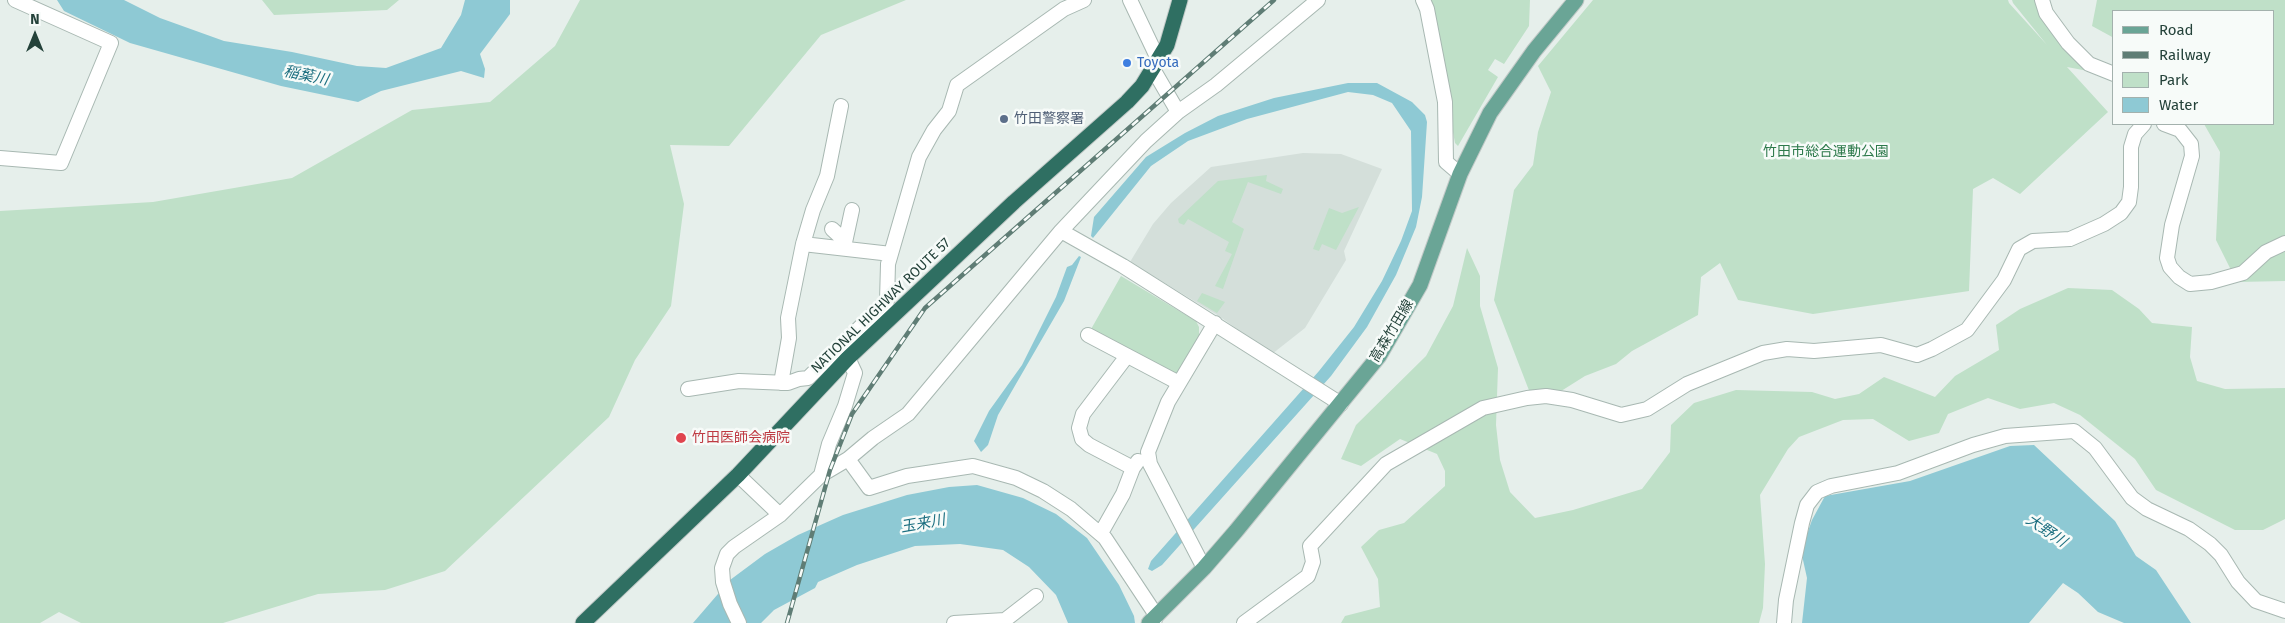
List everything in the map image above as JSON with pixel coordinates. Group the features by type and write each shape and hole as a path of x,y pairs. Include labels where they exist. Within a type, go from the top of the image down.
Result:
{"highway":[{"name":"NATIONAL HIGHWAY ROUTE 57","path":"583,623 738,474 848,358 1014,202 1120,109 1142,86 1156,65 1167,45 1180,0"}],"main road":[{"name":"高森竹田線","path":"1153,620 1201,561 1342,404 1379,356 1420,284 1460,174 1474,142 1499,98 1534,51 1576,0"}],"street":[{"path":"0,158 61,163 111,43 15,0"},
{"path":"688,389 738,381 781,383 808,378 886,301 888,264 919,157 934,130 949,111 957,85 1064,9 1084,0"},
{"path":"1130,0 1156,65 1178,112"},
{"path":"739,623 723,582 722,568 727,554 734,547 780,516 821,475 848,459 873,438 908,414 1061,231 1146,141 1178,112 1216,85 1318,0"},
{"path":"1423,0 1428,9 1445,102 1446,162 1460,174"},
{"path":"2042,0 2046,13 2074,48 2090,64 2112,73"},
{"path":"781,383 789,338 788,318 803,244 812,210 827,176 841,106"},
{"path":"1244,623 1308,576 1313,562 1310,546 1386,464 1483,408 1526,398 1546,396 1572,400 1621,415 1647,409 1687,384 1762,353 1787,349 1814,351 1881,345 1917,355 1967,330 2004,280 2019,249 2033,241 2070,239 2104,224 2120,213 2129,202 2131,147 2135,134 2143,125"},
{"path":"2167,125 2180,130 2191,144 2192,156 2172,225 2167,258 2170,267 2179,277 2190,284 2211,282 2243,273 2266,252 2285,244"},
{"path":"845,244 852,210"},
{"path":"832,229 845,244"},
{"path":"1061,231 1215,324 1342,404"},
{"path":"803,244 845,244 891,254"},
{"path":"1101,533 1123,494 1133,468 1148,452 1168,402 1215,324"},
{"path":"1088,335 1179,384"},
{"path":"1127,356 1083,414 1079,428 1082,439 1089,445 1133,468"},
{"path":"821,475 829,444 845,406 855,373 848,358"},
{"path":"1784,623 1791,575 1802,523 1807,505 1817,492 1831,486 1898,473 1972,445 2005,436 2074,431 2095,448 2132,498 2147,509 2189,529 2210,544 2221,555 2238,582 2256,601 2285,611"},
{"path":"1148,452 1150,464 1201,561"},
{"path":"848,459 869,488 907,476 973,466 1016,478 1043,491 1071,509 1101,533 1153,620"},
{"path":"738,474 780,516"},
{"path":"954,623 1005,620 1036,596"}],"shaded area":[{"path":"1303,153 1341,154 1382,169 1344,251 1346,260 1305,328 1272,354 1219,316 1130,262 1153,224 1171,203 1211,167"}],"green space":[{"path":"262,0 399,0 387,10 274,15"},
{"path":"580,0 906,0 821,35 729,146 670,145 684,204 671,306 635,360 609,417 445,571 385,590 318,594 223,623 81,623 59,612 40,623 0,623 0,211 153,202 292,178 412,110 490,102 555,46"},
{"path":"1429,0 1530,0 1529,26 1504,64 1495,59 1488,70 1498,77 1458,146 1455,143"},
{"name":"竹田市総合運動公園","path":"1593,0 2008,0 2047,45 2012,0 2035,0 2088,71 2067,67 2108,112 2020,194 1993,178 1973,189 1969,291 1813,314 1738,300 1720,263 1701,277 1698,315 1632,351 1616,364 1585,376 1558,393 1530,393 1494,300 1514,190 1533,165 1538,132 1551,92 1538,66"},
{"path":"2097,0 2285,0 2285,281 2237,282 2216,240 2220,152 2205,125 2275,125 2275,10 2112,10 2112,37 2092,26"},
{"path":"1267,175 1266,181 1283,189 1281,194 1248,182 1232,222 1244,229 1223,289 1215,286 1232,254 1225,251 1229,242 1188,219 1184,225 1179,223 1178,219 1218,181"},
{"path":"1359,207 1336,250 1322,244 1319,251 1313,249 1329,208 1342,213"},
{"path":"1467,248 1480,276 1480,306 1498,368 1496,425 1500,460 1510,492 1535,518 1573,510 1642,489 1670,452 1671,425 1694,403 1736,390 1812,392 1835,399 1859,394 1884,377 1935,397 1955,376 1999,350 1996,325 2020,309 2068,288 2112,290 2139,309 2152,323 2192,327 2190,357 2197,381 2225,389 2285,388 2285,519 2263,530 2235,530 2156,490 2135,459 2080,415 2054,403 2020,409 1988,398 1948,414 1939,433 1909,441 1873,419 1843,420 1799,437 1788,449 1760,495 1765,564 1763,608 1759,623 1341,623 1345,616 1380,607 1378,579 1361,547 1379,530 1404,523 1445,486 1445,471 1437,454 1400,439 1361,466 1341,459 1356,425 1426,356 1453,306"},
{"path":"1121,276 1196,321 1199,327 1199,336 1178,375 1090,331"},
{"path":"1202,293 1225,302 1217,313 1197,301"}],"water":[{"name":"稲葉川","path":"57,0 124,0 160,18 224,41 292,52 357,66 386,68 441,48 461,15 465,0 510,0 510,14 480,54 485,69 484,78 461,71 381,91 358,102 281,86 130,43 64,11"},
{"path":"1348,83 1377,83 1412,102 1425,115 1427,122 1422,197 1416,227 1396,275 1367,327 1331,376 1162,565 1152,571 1148,569 1151,561 1319,371 1354,327 1382,281 1401,241 1412,211 1411,131 1392,103 1373,95 1348,92 1247,119 1188,141 1151,166 1093,238 1091,236 1094,217 1146,157 1185,133 1218,116 1274,98"},
{"path":"1079,256 1081,257 1064,301 998,415 988,445 981,452 974,441 989,411 1022,365 1056,297 1067,267 1072,265"},
{"name":"大野川","path":"2034,445 2115,521 2136,556 2156,570 2191,623 2124,623 2098,612 2078,593 2063,583 2029,623 1802,623 1807,578 1801,551 1812,520 1825,496 1910,481 2010,446"},
{"name":"玉来川","path":"977,485 1023,498 1056,514 1087,538 1119,585 1134,616 1135,623 1068,623 1056,595 1029,567 1003,550 960,544 915,546 857,565 818,582 815,588 774,610 761,623 693,623 730,580 765,554 798,535 843,515 907,495 949,487"}],"railway":[{"path":"787,623 830,470 852,414 925,308 1274,0"}],"place":[{"name":"Toyota","path":"1127,63"},
{"name":"竹田警察署","path":"1004,119"},
{"name":"竹田医師会病院","path":"681,438"}]}
